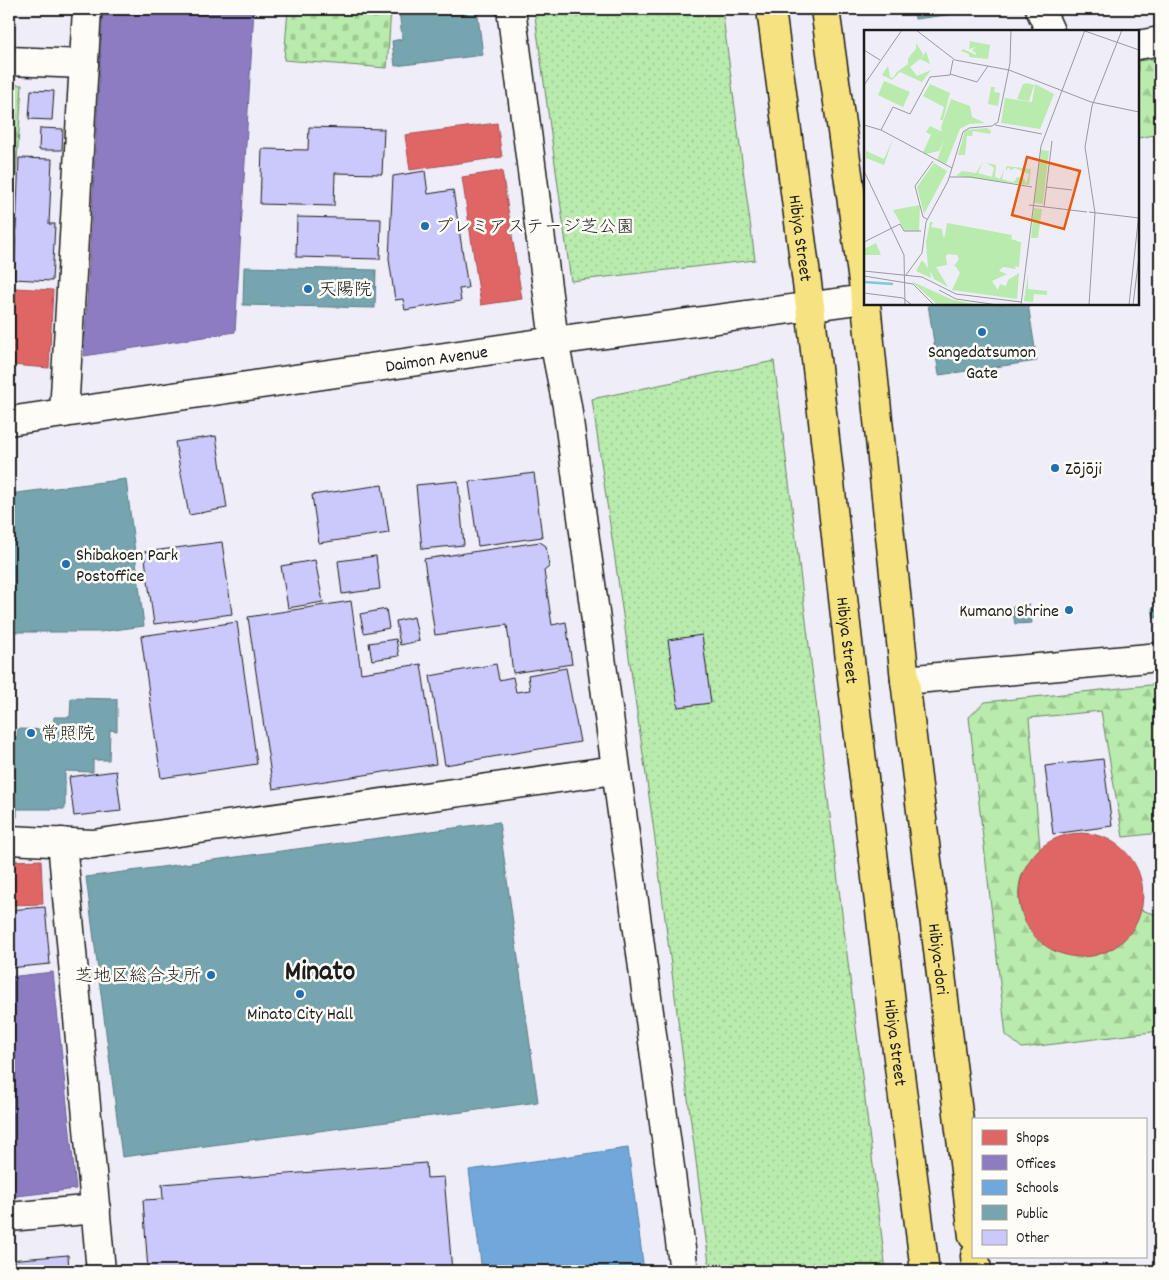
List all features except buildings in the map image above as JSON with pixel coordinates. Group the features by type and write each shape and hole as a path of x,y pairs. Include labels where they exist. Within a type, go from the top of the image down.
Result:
{"main road":[{"name":"Hibiya Street","path":"771,9 810,306 856,714 925,1271"},
{"path":"825,9 864,291"},
{"path":"866,305 905,680"},
{"name":"Hibiya-dori","path":"905,680 972,1228"},
{"path":"975,1258 977,1271"}],"street":[{"path":"64,413 87,9"},
{"path":"511,9 554,341 567,406 684,1271"},
{"path":"1040,9 1050,30"},
{"path":"1139,45 1160,42"},
{"path":"9,60 84,64"},
{"name":"Daimon Avenue","path":"9,421 554,341 864,298"},
{"path":"905,680 1160,657"},
{"path":"9,840 93,844 615,770"},
{"path":"62,842 101,1271"},
{"path":"9,1217 96,1209"}],"green space":[{"path":"288,9 391,9 387,68 284,60"},
{"path":"534,9 722,9 755,260 571,281"},
{"path":"1160,58 1160,134 1139,138 1139,61"},
{"path":"9,84 22,85 9,280"},
{"path":"774,361 886,1271 710,1271 653,824 592,399"},
{"path":"1160,684 1160,833 1123,837 1101,711 1029,718 1040,848 1028,863 1021,876 1019,901 1025,920 1035,935 1050,947 1067,954 1085,956 1104,953 1125,939 1141,910 1160,916 1160,1031 1022,1048 1006,1035 969,717 985,702"}],"place":[{"name":"プレミアステージ芝公園","path":"425,226"},
{"name":"天陽院","path":"308,289"},
{"name":"Sangedatsumon Gate","path":"982,332"},
{"name":"Zōjōji","path":"1055,468"},
{"name":"Shibakoen Park Postoffice","path":"66,564"},
{"name":"Kumano Shrine","path":"1069,610"},
{"name":"常照院","path":"31,733"},
{"name":"芝地区総合支所","path":"211,975"},
{"name":"Minato City Hall","path":"300,994"}],"district":[{"name":"Minato","path":"320,969"}]}
